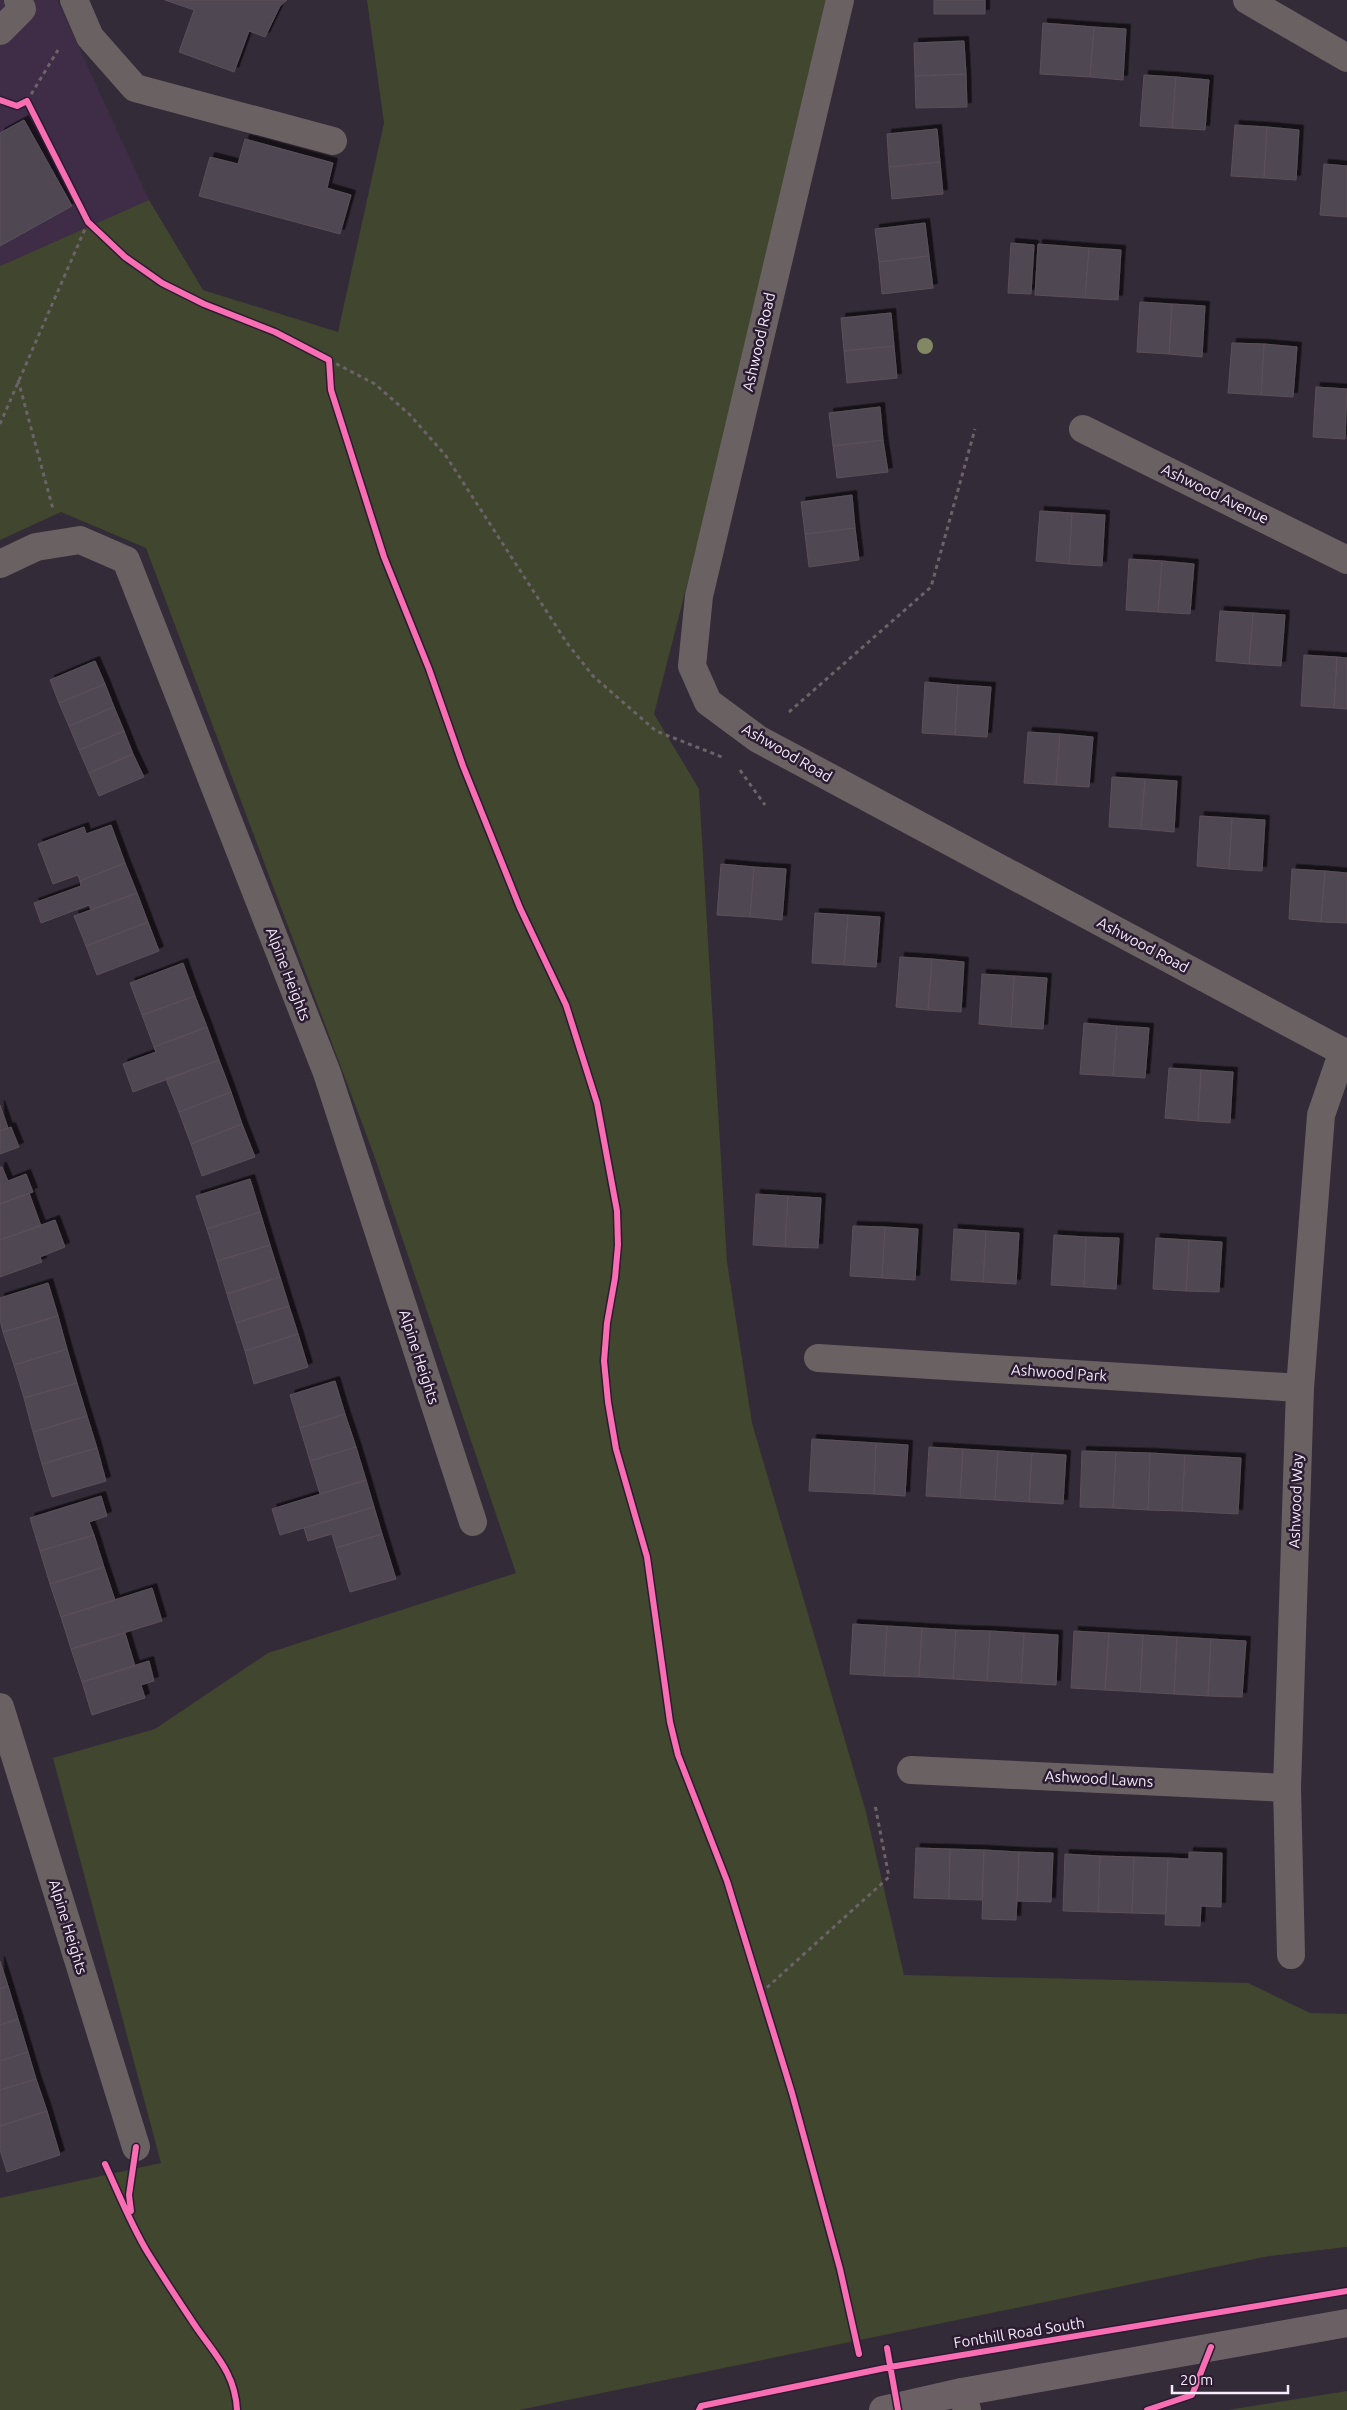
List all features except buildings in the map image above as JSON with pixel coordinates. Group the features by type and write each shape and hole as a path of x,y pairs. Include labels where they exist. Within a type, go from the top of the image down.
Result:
{"main road":[{"path":"883,2410 965,2401 1347,2323"}],"street":[{"path":"0,31 22,9 18,0"},
{"name":"Ashwood Road","path":"840,0 699,596 692,666 708,702 758,739 1345,1052"},
{"path":"1247,0 1347,58"},
{"path":"77,6 90,37 135,88 333,141"},
{"name":"Ashwood Avenue","path":"1083,429 1347,560"},
{"name":"Alpine Heights","path":"0,564 36,547 80,540 126,560 327,1074 473,1522"},
{"name":"Ashwood Way","path":"1291,1955 1287,1788 1300,1388 1321,1115 1345,1052"},
{"name":"Ashwood Park","path":"818,1358 1300,1388"},
{"name":"Alpine Heights","path":"0,1707 136,2147"},
{"name":"Ashwood Lawns","path":"911,1770 1287,1788"}],"path":[{"path":"32,110 25,103 77,6"},
{"path":"83,214 94,228"},
{"path":"0,424 88,222"},
{"path":"321,356 375,384 409,414 446,456 567,643 593,676 656,731 726,758"},
{"path":"329,360 330,368"},
{"path":"18,379 54,513"},
{"path":"789,712 931,588 975,429"},
{"path":"739,769 765,805"},
{"path":"761,1993 889,1877 875,1805"},
{"path":"758,1984 764,2002"}],"shaded area":[{"path":"0,0 57,0 149,200 0,266"}],"green space":[{"path":"367,0 836,0 654,714 699,789 727,1262 752,1423 866,1812 904,1975 1248,1983 1310,2013 1347,2014 1347,2247 1269,2256 519,2410 0,2410 0,2198 161,2163 53,1758 155,1729 268,1653 516,1573 374,1155 146,548 61,512 0,540 0,266 149,200 203,290 338,332 384,123"},
{"path":"1347,2391 1347,2410 1227,2410"}],"cycle path":[{"path":"0,100 17,106 27,101 88,222 125,257 162,283 204,304 275,332 329,360 331,390 384,557 429,669 463,766 520,908 566,1005 597,1103 617,1211 618,1245 615,1278 607,1323 604,1361 608,1402 616,1449 647,1557 670,1722 678,1755 727,1881 792,2093 840,2269 859,2354"},
{"path":"131,2211 129,2195 136,2147"},
{"path":"105,2164 148,2253 228,2374 237,2410"},
{"name":"Fonthill Road South","path":"699,2410 701,2406 890,2367 1347,2291"},
{"path":"1147,2410 1192,2395 1211,2347"},
{"path":"887,2348 898,2410"}]}
